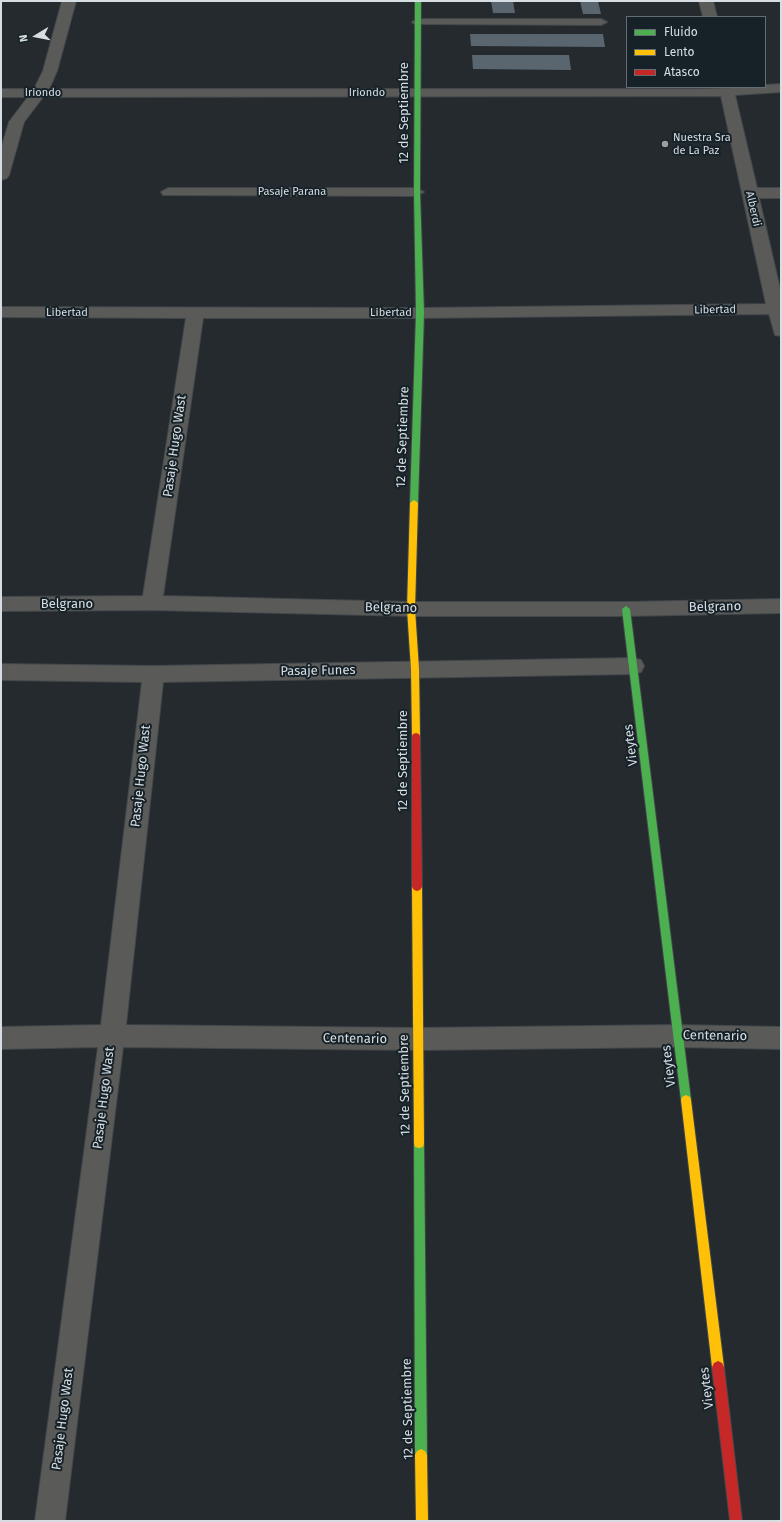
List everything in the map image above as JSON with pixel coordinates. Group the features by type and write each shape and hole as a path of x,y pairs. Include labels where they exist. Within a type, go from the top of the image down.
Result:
{"street":[{"path":"1,175 17,122 39,94 50,71 69,1"},
{"name":"12 de Septiembre","path":"418,1 417,192 420,313 411,608 415,668 422,1521"},
{"path":"706,1 710,16"},
{"name":"Iriondo","path":"1,94 417,93 781,88"},
{"name":"Alberdi","path":"726,89 749,193 779,309 781,331"},
{"path":"749,193 781,193"},
{"name":"Libertad","path":"1,312 420,313 779,309"},
{"name":"Pasaje Hugo Wast","path":"152,603 195,313"},
{"name":"Belgrano","path":"1,604 152,603 411,608 626,609 781,606"},
{"name":"Vieytes","path":"626,609 736,1521"},
{"name":"Pasaje Funes","path":"1,672 153,674 415,668 634,666"},
{"name":"Pasaje Hugo Wast","path":"50,1521 112,1036 153,674"},
{"name":"Centenario","path":"1,1038 112,1036 418,1039 678,1036 781,1038"}],"lane":[{"path":"418,22 601,22"},
{"name":"Pasaje Parana","path":"168,192 417,192"}],"building":[{"path":"491,1 513,1 515,13 493,13"},
{"path":"580,1 598,1 601,14 583,14"},
{"path":"470,34 603,34 605,47 471,46"},
{"path":"472,55 569,55 571,70 473,69"}],"traffic: fast":[{"path":"414,503 420,313 417,192 418,1"},
{"path":"626,609 686,1100"},
{"path":"419,1143 421,1455"}],"traffic: slow":[{"path":"414,503 411,609 415,669 416,736"},
{"path":"417,887 419,1143"},
{"path":"686,1100 718,1367"},
{"path":"421,1455 422,1521"}],"traffic: jam":[{"path":"416,736 417,887"},
{"path":"718,1367 736,1521"}],"place":[{"name":"Nuestra Sra de La Paz","path":"665,144"}]}
